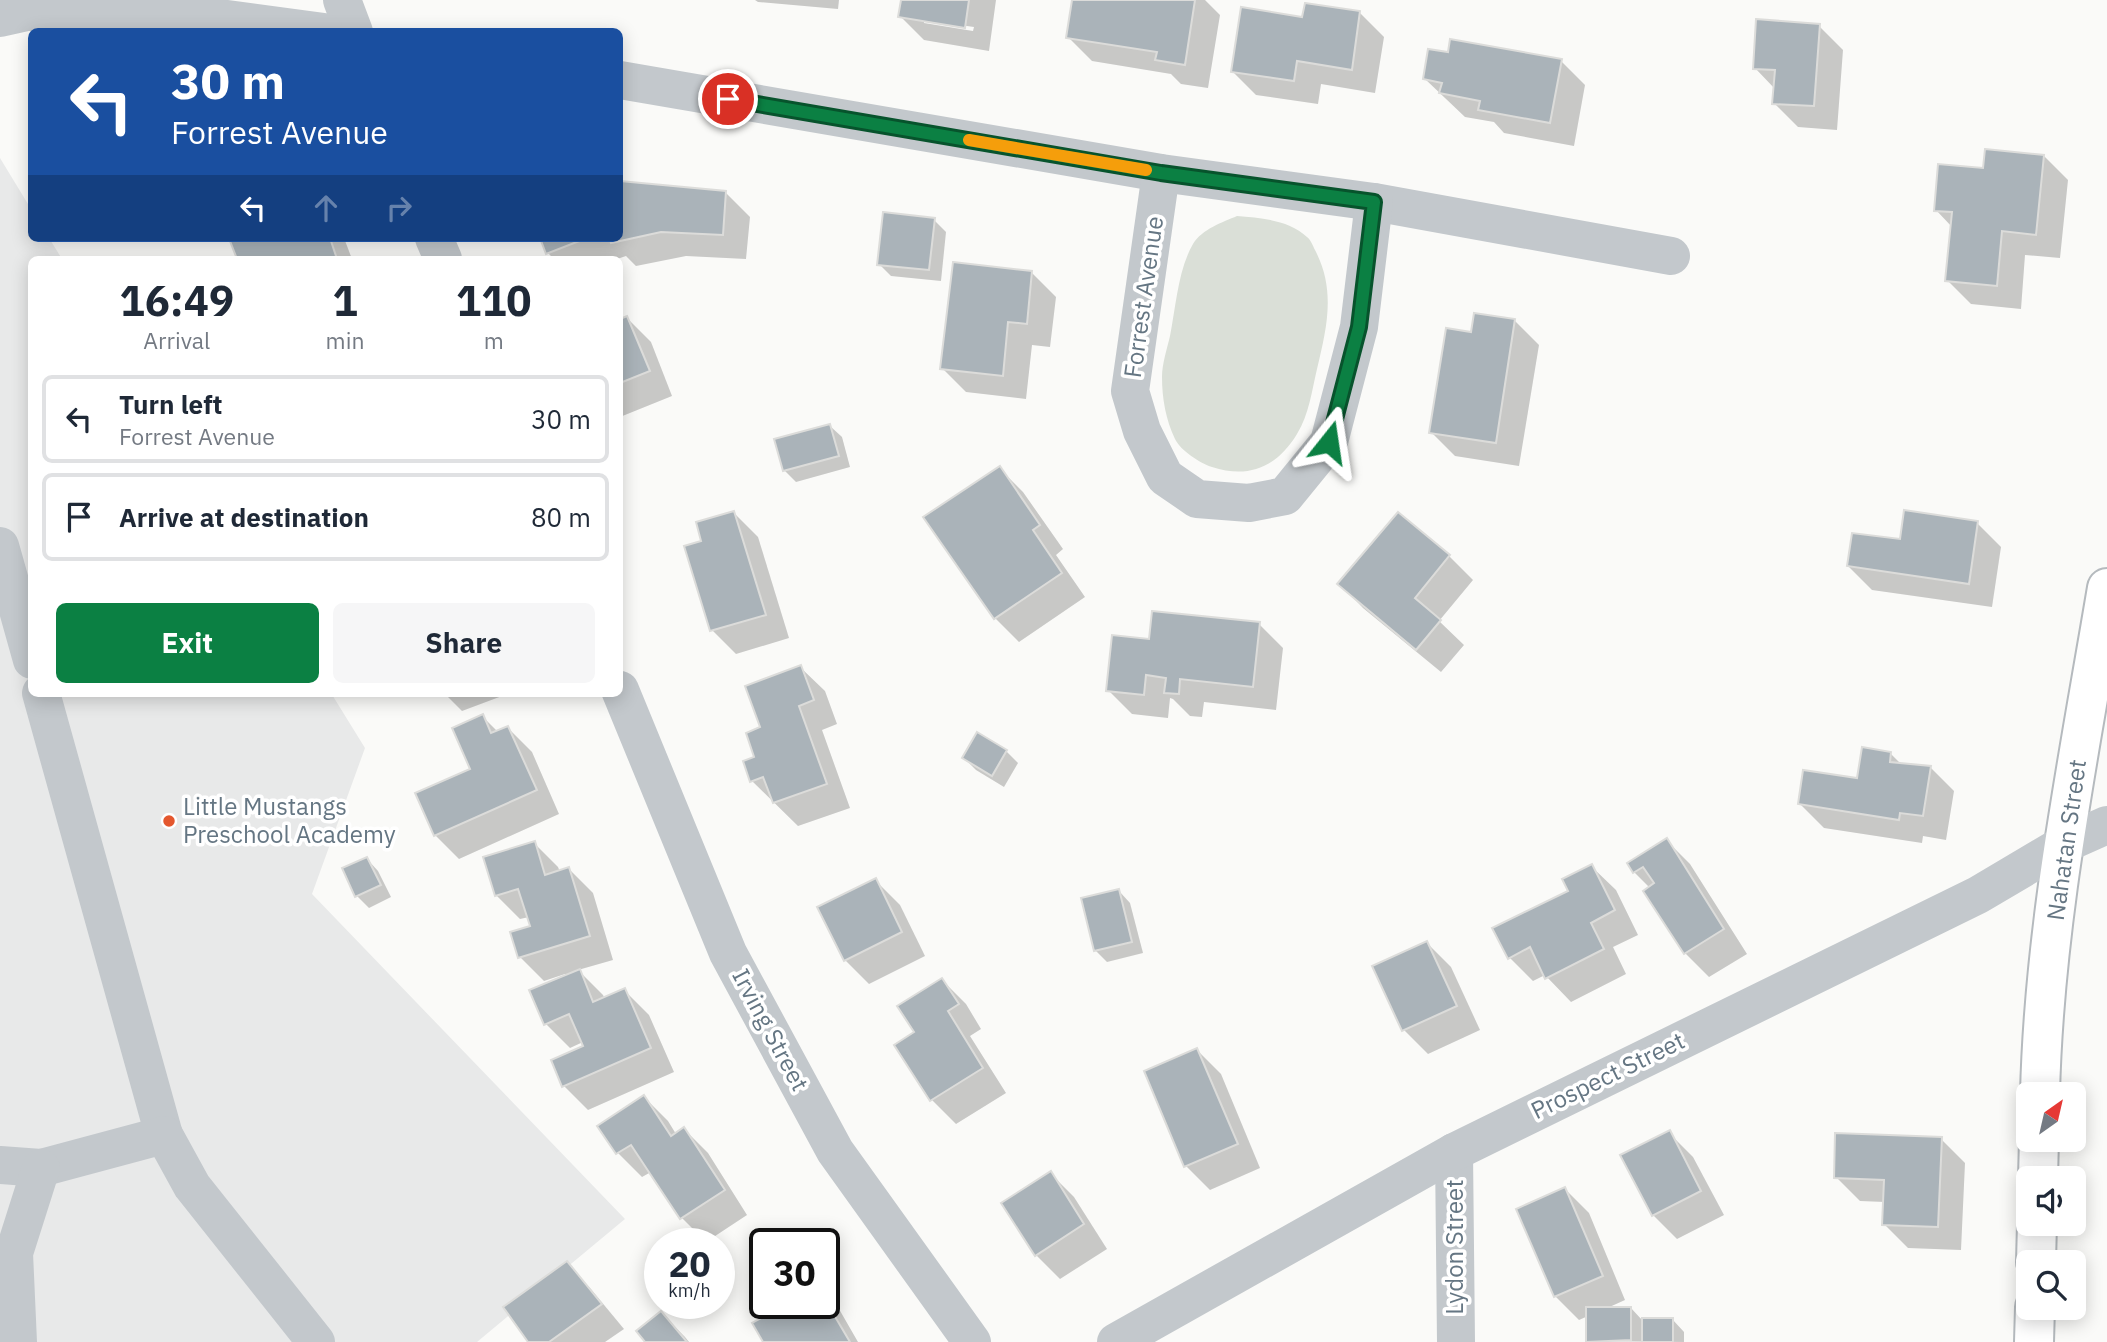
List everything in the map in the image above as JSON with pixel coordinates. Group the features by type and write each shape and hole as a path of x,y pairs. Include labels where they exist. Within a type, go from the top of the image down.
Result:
{"main road":[{"name":"Nahatan Street","path":"2040,1082 2042,1027 2064,844 2107,589"},
{"path":"2034,1342 2035,1320"}],"street":[{"path":"342,0 352,28"},
{"path":"0,18 27,12 167,11 294,28"},
{"path":"623,81 1161,173 1374,202 1671,256"},
{"name":"Forrest Avenue","path":"1161,173 1130,391 1142,431 1165,478 1197,499 1249,503 1285,496 1329,442 1359,327 1374,202"},
{"path":"0,546 28,646"},
{"path":"42,697 164,1135 192,1186 316,1342"},
{"name":"Irving Street","path":"623,697 734,965 835,1151 972,1342"},
{"name":"Prospect Street","path":"1116,1342 1454,1152 1978,895 2064,844 2107,825"},
{"path":"0,1165 41,1168 164,1135"},
{"name":"Lydon Street","path":"1454,1152 1456,1342"},
{"path":"18,1342 14,1254 41,1168"}],"shaded area":[{"name":"Little Mustangs Preschool Academy","path":"0,158 28,204 28,242 51,242 60,256 28,256 28,697 333,697 365,748 312,894 625,1219 477,1342 0,1342"},
{"path":"1237,216 1283,223 1308,238 1322,265 1328,309 1312,394 1301,427 1289,445 1271,462 1250,471 1238,472 1207,465 1191,456 1178,443 1167,417 1162,377 1178,288 1188,254 1202,234"}],"building":[{"path":"901,0 969,0 965,28 898,17"},
{"path":"1072,0 1195,0 1185,65 1155,60 1157,52 1066,38"},
{"path":"1305,3 1360,11 1352,70 1297,61 1294,81 1231,72 1241,7 1302,17"},
{"path":"1756,19 1820,24 1814,106 1772,104 1775,70 1753,69"},
{"path":"1450,39 1562,59 1550,123 1478,110 1480,101 1439,93 1442,83 1423,79 1428,49 1448,52"},
{"path":"1985,149 2044,155 2036,235 2002,231 1997,286 1945,281 1952,212 1934,211 1938,164 1983,168"},
{"path":"623,181 726,191 723,235 661,232 623,240"},
{"path":"883,212 935,218 929,270 877,265"},
{"path":"230,242 331,242 336,256 236,256"},
{"path":"542,242 577,242 546,254"},
{"path":"953,262 1032,271 1027,324 1008,322 1003,376 940,369"},
{"path":"1474,313 1515,319 1496,443 1429,433 1446,328 1471,332"},
{"path":"627,316 650,371 623,382 623,318"},
{"path":"830,424 839,456 783,471 774,439"},
{"path":"1000,466 1040,525 1033,530 1062,573 994,619 923,517"},
{"path":"1904,510 1978,521 1969,584 1847,566 1852,533 1900,539"},
{"path":"734,511 766,615 710,631 684,546 701,541 696,522"},
{"path":"1398,512 1450,555 1415,598 1441,620 1416,650 1337,584"},
{"path":"1152,611 1260,622 1253,687 1180,679 1179,694 1164,693 1166,678 1146,675 1144,695 1106,691 1112,635 1149,639"},
{"path":"801,665 814,700 799,706 827,784 773,803 763,777 750,782 743,761 754,757 746,733 760,727 745,686"},
{"path":"483,714 491,733 508,726 537,790 434,836 415,793 470,769 452,728"},
{"path":"977,732 1007,750 992,776 962,758"},
{"path":"1862,747 1891,752 1890,762 1931,766 1923,816 1900,813 1899,820 1798,804 1803,770 1857,778"},
{"path":"1667,838 1724,929 1684,954 1643,891 1654,883 1643,867 1633,873 1627,863"},
{"path":"535,841 545,875 569,867 590,936 518,958 510,932 530,926 518,889 495,896 483,857"},
{"path":"367,857 381,885 355,897 342,868"},
{"path":"1592,864 1615,910 1591,923 1604,949 1545,979 1530,947 1508,959 1492,928 1568,891 1562,879"},
{"path":"876,878 902,932 844,961 817,907"},
{"path":"1119,889 1132,942 1094,951 1081,898"},
{"path":"1427,941 1457,1006 1402,1031 1372,966"},
{"path":"580,969 593,1002 625,988 651,1048 562,1087 551,1060 583,1046 569,1014 544,1025 529,990"},
{"path":"942,978 959,1004 948,1011 983,1068 930,1101 894,1045 914,1032 897,1006"},
{"path":"1197,1048 1238,1144 1184,1167 1144,1071"},
{"path":"644,1095 671,1136 684,1127 725,1190 680,1219 631,1145 616,1154 597,1126"},
{"path":"1670,1130 1701,1191 1652,1216 1620,1155"},
{"path":"1835,1133 1942,1137 1938,1227 1882,1225 1884,1180 1834,1178"},
{"path":"1051,1171 1084,1224 1035,1256 1001,1203"},
{"path":"1565,1187 1603,1276 1554,1297 1516,1209"},
{"path":"567,1261 602,1304 549,1342 528,1342 503,1307"},
{"path":"1586,1307 1631,1307 1631,1340 1586,1342"},
{"path":"1642,1318 1673,1318 1673,1342 1642,1342"},
{"path":"651,1319 668,1319 687,1342 645,1342 636,1331"},
{"path":"759,1319 836,1319 850,1342 763,1342 752,1323"}],"slow traffic":[{"path":"969,140 1146,170"}],"place":[{"name":"Little Mustangs Preschool Academy","path":"169,821"}],"route":[{"path":"728,99 1161,173 1374,202 1359,327 1329,442"}]}
